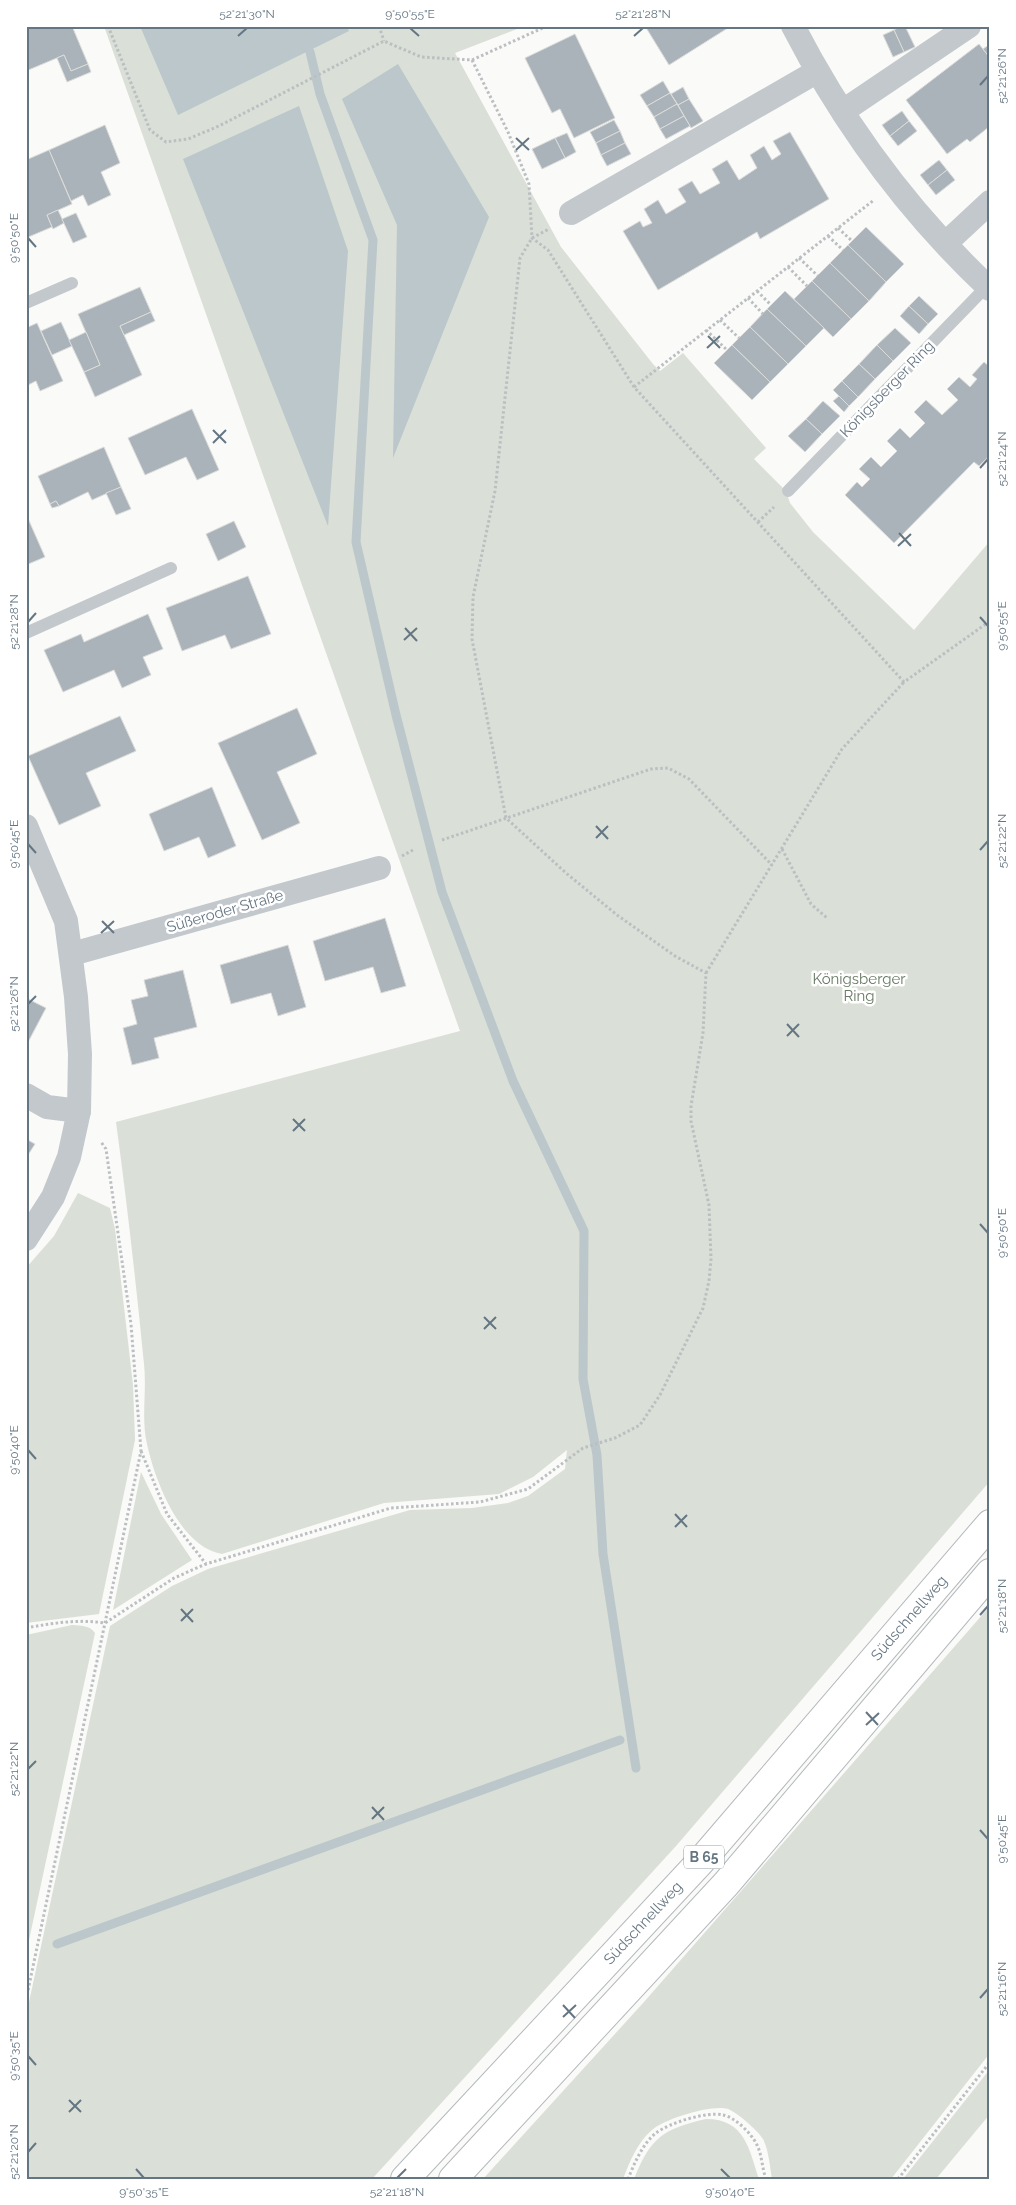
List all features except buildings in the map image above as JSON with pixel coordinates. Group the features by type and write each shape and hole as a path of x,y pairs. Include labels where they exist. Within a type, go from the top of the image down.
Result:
{"highway":[{"name":"Südschnellweg","path":"405,2179 701,1861 990,1524"},
{"name":"B 65","path":"453,2179 726,1884 990,1573"}],"street":[{"name":"Königsberger Ring","path":"793,26 816,72 894,184 988,288"},
{"path":"843,111 969,26"},
{"path":"571,213 816,72"},
{"path":"946,243 990,202"},
{"path":"26,826 66,921 72,954 80,1054 79,1111 69,1157 53,1198 26,1239"},
{"name":"Süßeroder Straße","path":"72,954 379,868"},
{"path":"26,1095 46,1107 79,1111"}],"lane":[{"path":"26,303 72,283"},
{"name":"Königsberger Ring","path":"788,492 988,288"},
{"path":"26,633 171,568"}],"path":[{"path":"108,26 150,130 166,142 188,139 219,126 297,84 384,41"},
{"path":"379,26 384,41 421,57 472,60 547,26"},
{"path":"472,60 508,132 529,184 532,238 548,250 634,388 904,682"},
{"path":"634,388 894,184"},
{"path":"571,213 567,220 532,238 520,258 495,491 473,597 472,639 506,818 566,873 617,915 675,956 706,973"},
{"path":"838,228 852,241"},
{"path":"828,236 843,250"},
{"path":"799,258 818,276"},
{"path":"788,267 807,286"},
{"path":"757,291 771,305"},
{"path":"748,298 763,314"},
{"path":"720,320 738,338"},
{"path":"706,330 727,350"},
{"path":"26,1628 87,1620 105,1624 174,1578 206,1564 391,1508 480,1502 528,1489 584,1448 615,1438 640,1425 660,1394 703,1308 709,1281 711,1259 710,1204 691,1121 691,1106 703,1033 706,973 842,748 904,682 990,621"},
{"path":"442,840 651,769 668,768 689,779 772,865"},
{"path":"782,849 811,904 827,918"},
{"path":"26,2000 141,1451 131,1324 106,1149 79,1111"},
{"path":"141,1451 167,1514 206,1564"},
{"path":"898,2179 990,2062"},
{"path":"628,2179 644,2148 655,2133 693,2117 722,2115 739,2124 757,2145 766,2179"}],"green space":[{"path":"104,26 525,26 455,53 561,247 653,364 660,371 683,353 766,448 754,459 786,491 790,503 813,532 914,630 990,541 990,1481 676,1846 372,2179 26,2179 26,2016 110,1626 172,1586 208,1569 410,1510 472,1508 508,1503 528,1496 565,1469 567,1450 533,1477 499,1494 384,1503 222,1554 207,1549 182,1526 163,1493 156,1476 145,1434 144,1364 116,1122 460,1031"},
{"path":"78,1193 110,1208 115,1229 133,1385 135,1440 99,1614 26,1623 26,1268 54,1236"},
{"path":"141,1472 161,1514 192,1560 113,1610"},
{"path":"990,1606 990,2053 891,2179 772,2179 767,2150 762,2137 737,2114 728,2109 721,2108 677,2117 652,2130 638,2146 623,2179 483,2179 644,2002"},
{"path":"72,1625 88,1627 95,1633 26,1954 26,1635"},
{"path":"990,2069 990,2114 936,2179 903,2179"},
{"path":"706,2119 719,2120 737,2130 748,2147 759,2179 634,2179 646,2153 660,2137 679,2127"}],"shaded area":[{"path":"140,26 346,26 349,31 178,115"},
{"path":"398,64 489,217 393,458 397,225 342,99"},
{"path":"299,106 348,251 328,526 183,159"}],"waterway":[{"path":"310,52 320,94 373,240 356,542 396,715 442,892 513,1081 584,1231 583,1379 597,1455 603,1554 636,1768"},
{"path":"57,1944 620,1740"}]}
